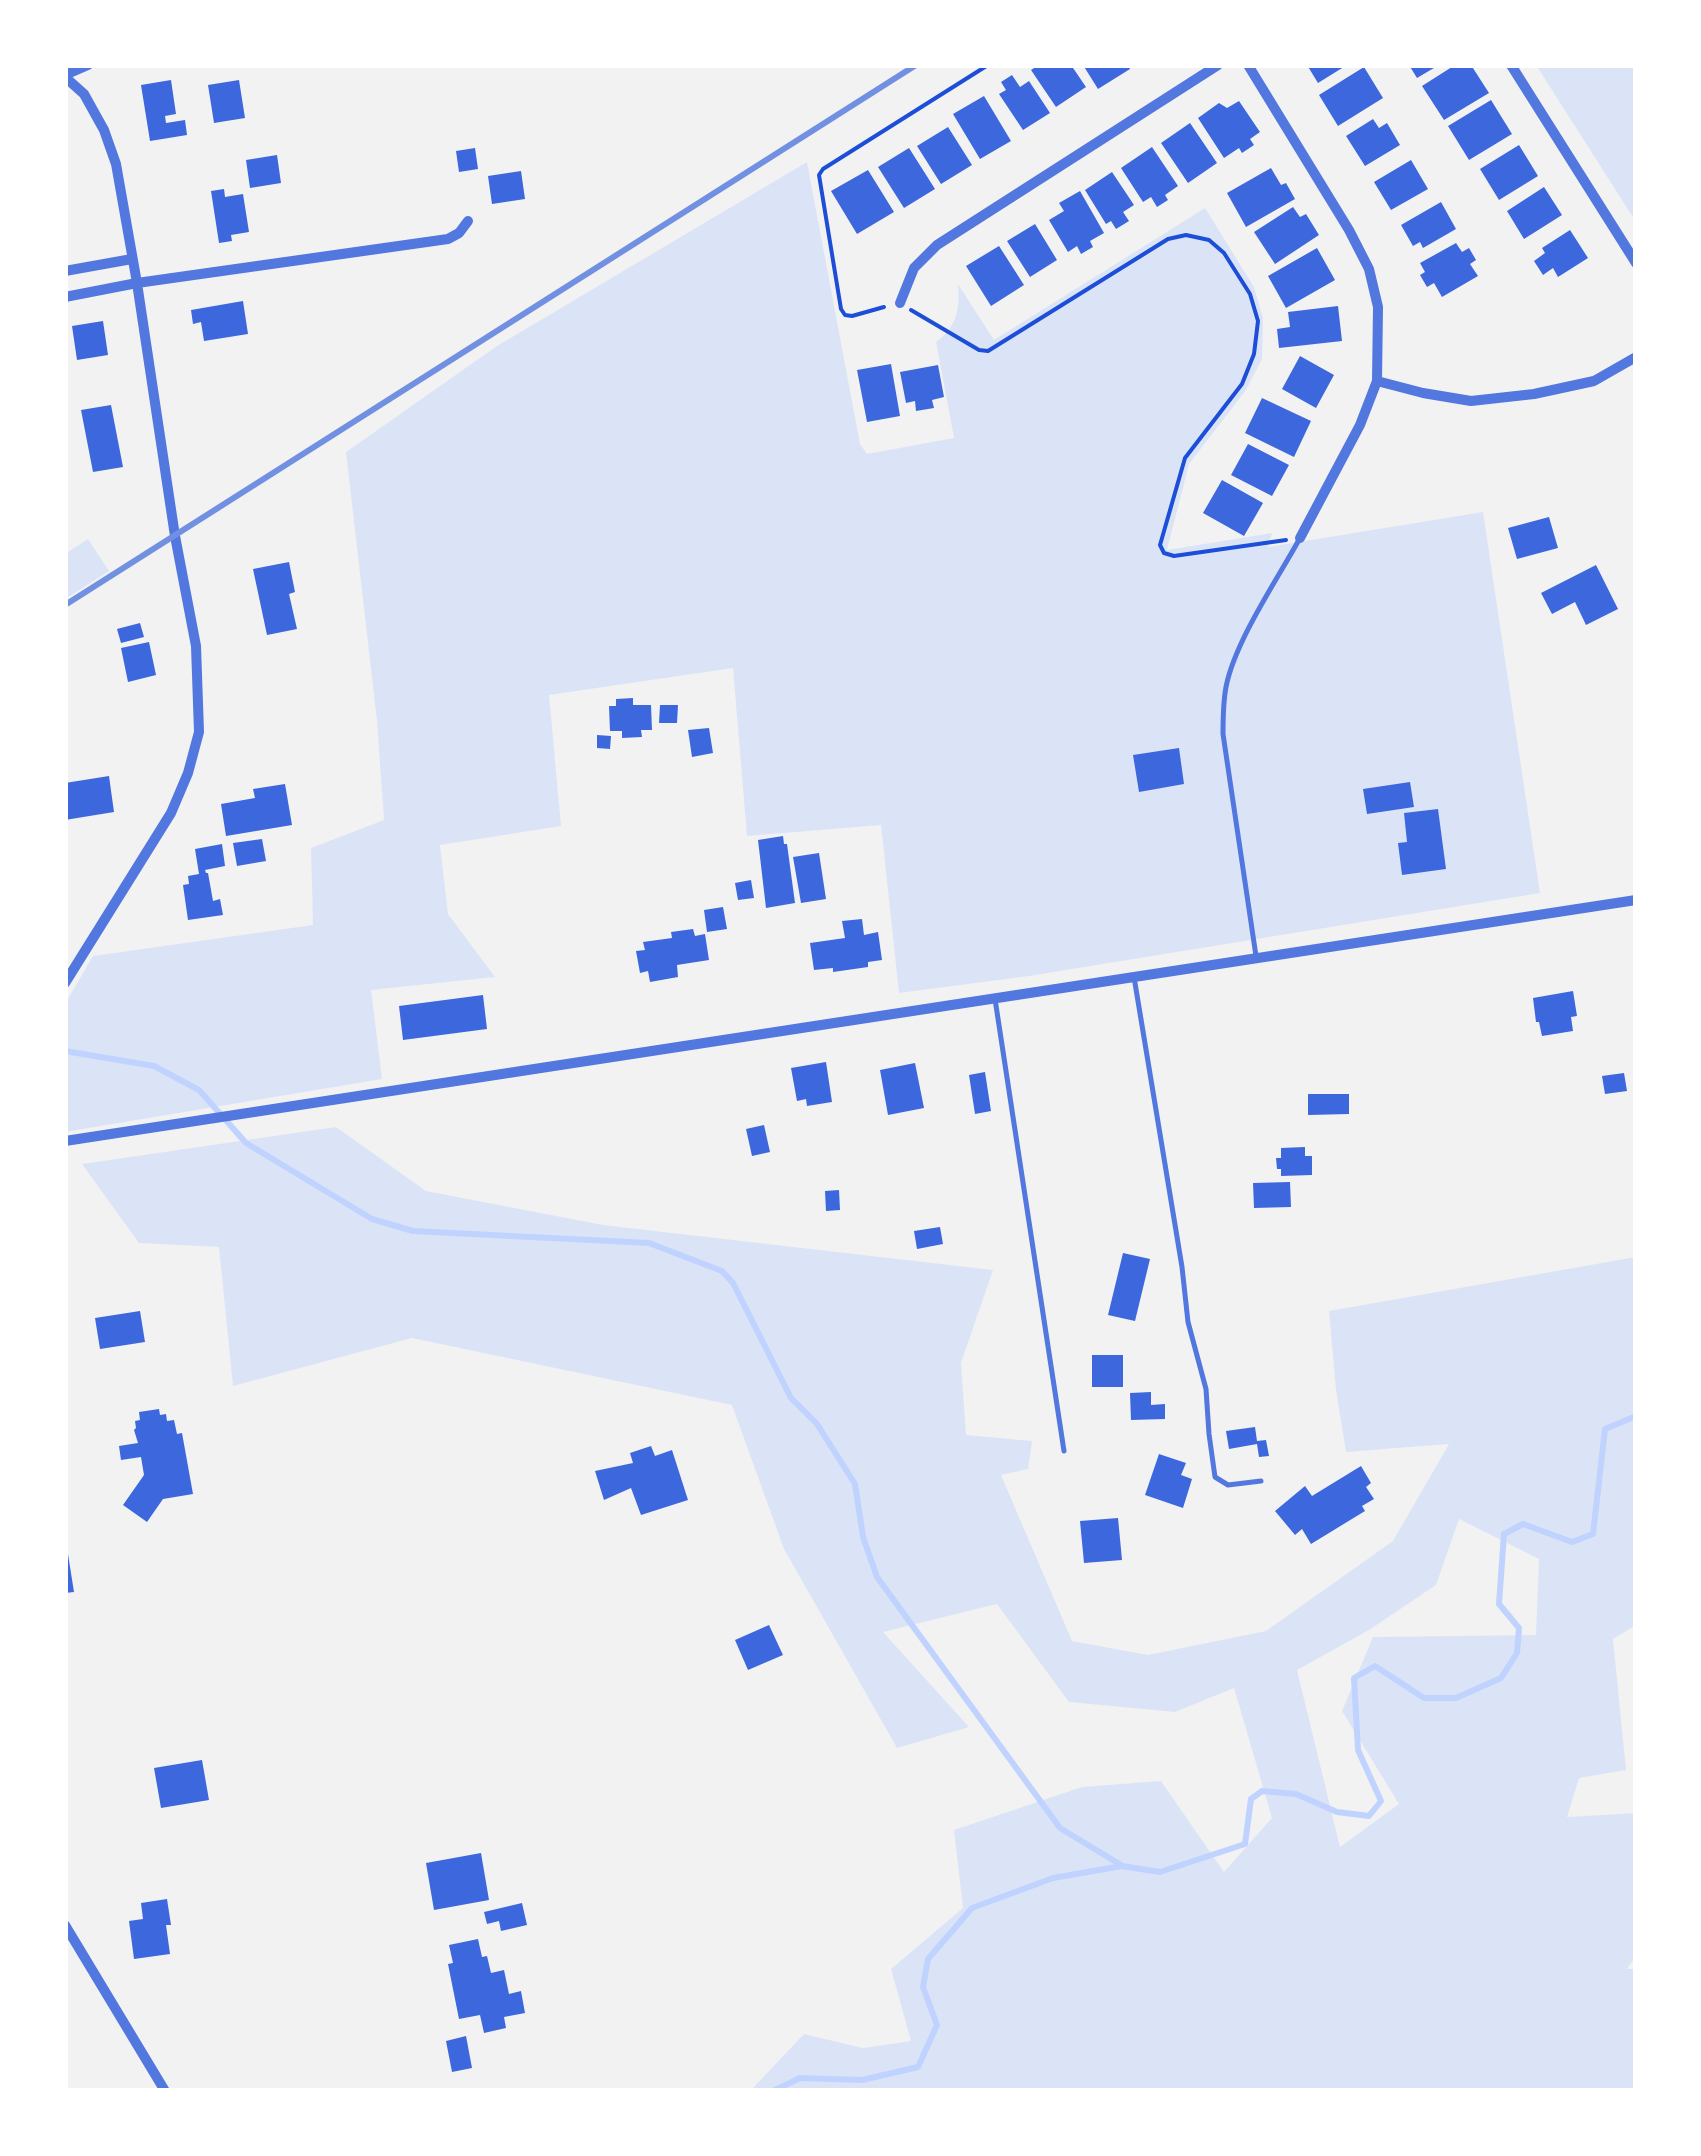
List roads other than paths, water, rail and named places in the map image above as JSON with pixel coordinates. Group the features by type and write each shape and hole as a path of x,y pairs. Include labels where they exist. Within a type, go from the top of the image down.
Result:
{"street":[{"path":"65,983 171,813 199,732 196,646 116,164 104,130 84,94 65,76 88,65"},
{"path":"900,303 914,268 937,245 1218,65"},
{"path":"1248,65 1350,230 1369,269 1378,307 1377,382 1360,425 1300,538"},
{"path":"1511,65 1636,263"},
{"path":"65,297 448,238 468,222"},
{"path":"65,271 132,259"},
{"path":"1377,382 1471,401 1534,394 1594,381 1636,357"},
{"path":"65,1142 1636,900"},
{"path":"65,1924 166,2091"}],"lane":[{"path":"1256,959 1223,734 1223,710 1237,652 1300,538"},
{"path":"1134,977 1188,1322 1206,1389 1215,1477 1228,1485 1261,1481"},
{"path":"995,999 1064,1451"}],"waterway":[{"path":"65,1051 154,1066 199,1090 246,1143 372,1219 413,1231 649,1243 722,1271 733,1283 791,1398 817,1424 855,1484 863,1537 877,1577 1060,1828 1121,1865"},
{"path":"773,2091 800,2078 862,2080 918,2067 937,2025 923,1987 928,1959 972,1908 1053,1878 1122,1866 1160,1872 1245,1844 1251,1799 1262,1791 1296,1794 1337,1812 1369,1816 1381,1801 1358,1750 1354,1678 1375,1666 1424,1698 1456,1698 1501,1678 1517,1653 1519,1628 1499,1604 1504,1534 1523,1524 1572,1542 1593,1534 1605,1429 1636,1416"}],"railway":[{"path":"65,605 916,65"}]}
